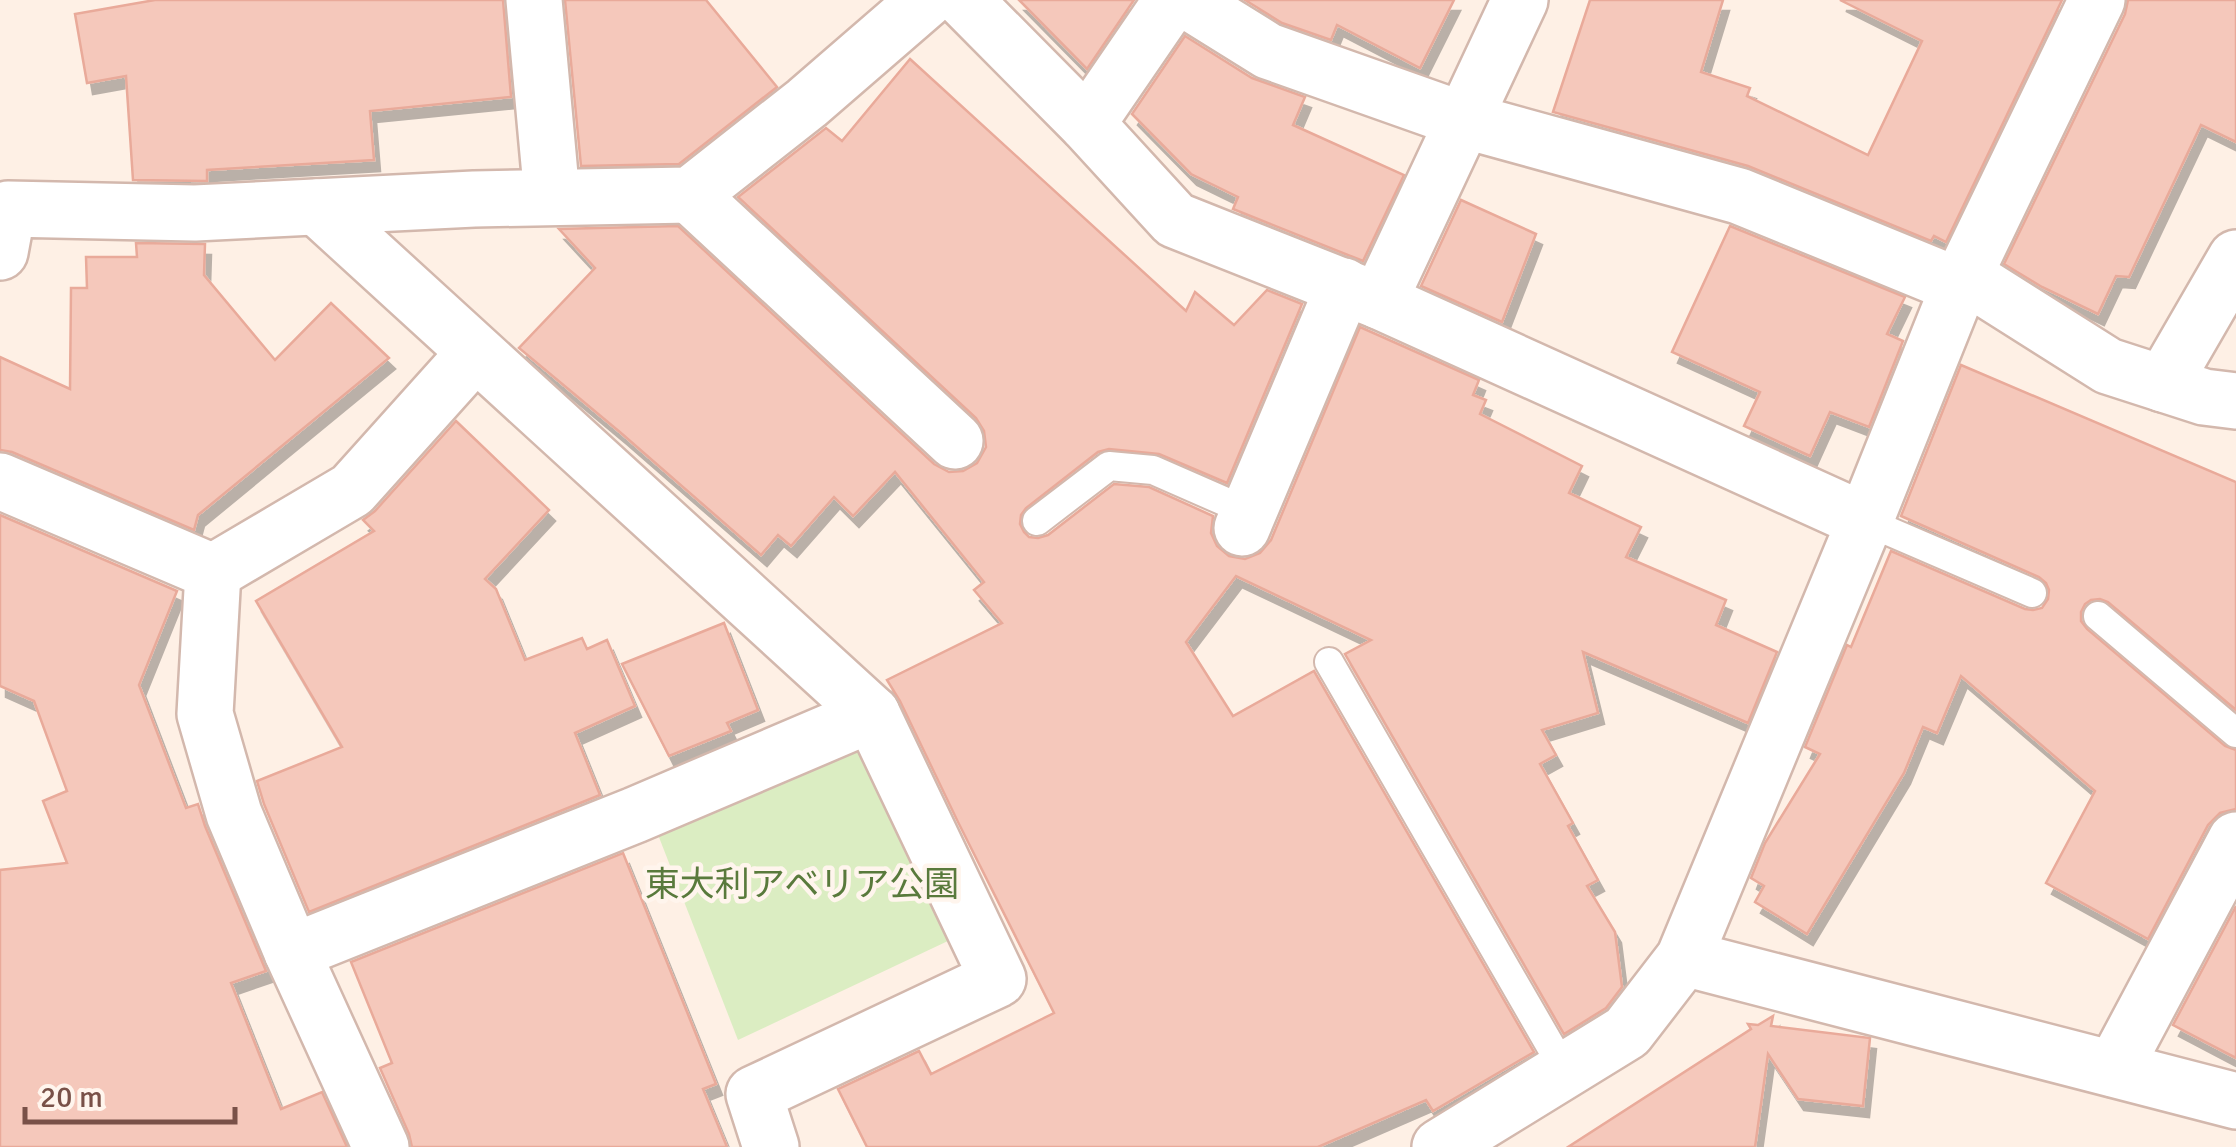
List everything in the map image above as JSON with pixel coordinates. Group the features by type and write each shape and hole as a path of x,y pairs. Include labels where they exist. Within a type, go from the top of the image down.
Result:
{"street":[{"path":"534,0 552,197"},
{"path":"0,252 8,209 195,213 474,198 690,195 808,103 926,0"},
{"path":"964,0 1175,220 1361,294 1865,521"},
{"path":"1087,124 1172,0"},
{"path":"1186,0 1268,51 1462,120 1739,196 1961,281 2108,366 2204,397 2236,401"},
{"path":"1245,520 1361,294 1462,120 1520,0"},
{"path":"1462,1141 1627,1032 1684,958 1961,281 2097,0"},
{"path":"690,195 955,441"},
{"path":"317,206 872,714 998,978 754,1094 770,1147"},
{"path":"2163,384 2236,258"},
{"path":"212,572 352,490 474,353"},
{"path":"0,480 212,572"},
{"path":"212,572 205,714 234,814 380,1147"},
{"path":"292,952 635,815 872,714"},
{"path":"2114,1070 2236,840"},
{"path":"1684,958 2236,1101"}],"lane":[{"path":"1037,521 1109,466 1153,470 1245,520"},
{"path":"1865,521 2032,593"},
{"path":"2098,616 2236,733"},
{"path":"1329,662 1565,1071"}],"green space":[{"name":"東大利アベリア公園","path":"864,731 967,932 738,1040 655,827"}],"building":[{"path":"155,0 503,0 511,97 370,111 374,160 207,170 207,181 133,180 126,76 87,83 75,14"},
{"path":"565,0 706,0 777,87 679,164 581,166"},
{"path":"1019,0 1134,0 1087,69"},
{"path":"1245,0 1454,0 1420,68 1337,25 1331,40 1282,23"},
{"path":"1590,0 1723,0 1701,72 1750,88 1747,96 1868,155 1922,41 1840,0 2062,0 1946,242 1934,236 1931,241 1748,166 1553,112"},
{"path":"2128,0 2236,0 2236,142 2201,125 2129,277 2116,276 2098,314 2004,264 2125,14"},
{"path":"1185,36 1252,78 1305,97 1293,125 1404,175 1363,261 1233,209 1238,197 1191,174 1132,114"},
{"path":"910,59 1186,311 1195,292 1234,325 1267,290 1302,304 1227,483 1159,454 1109,449 1098,452 1026,508 1020,524 1029,537 1048,535 1114,484 1149,487 1213,516 1211,533 1217,546 1229,556 1245,559 1260,553 1271,540 1360,327 1479,380 1473,395 1486,400 1480,414 1582,466 1569,493 1641,527 1626,557 1726,600 1716,625 1777,652 1748,723 1583,652 1598,713 1542,730 1556,755 1540,764 1573,823 1568,826 1598,880 1587,886 1615,932 1622,987 1606,1008 1564,1034 1345,654 1371,640 1236,576 1186,642 1233,716 1314,671 1534,1052 1433,1111 1426,1100 1318,1147 867,1147 838,1089 919,1051 931,1074 1054,1013 887,680 1002,623 974,590 984,582 895,472 853,516 834,497 791,546 778,535 761,555 519,348 595,268 559,229 678,226 934,464 949,472 963,471 977,463 986,447 984,431 976,418 738,197 826,128 842,141"},
{"path":"1461,200 1536,234 1502,322 1421,286"},
{"path":"1730,226 1905,297 1887,334 1903,341 1869,427 1830,412 1810,456 1744,426 1760,392 1672,352"},
{"path":"136,243 205,244 204,275 275,360 331,303 389,358 198,515 194,530 0,450 0,357 70,389 71,288 87,288 86,257 137,257"},
{"path":"1961,365 2236,482 2236,710 2108,602 2091,600 2081,612 2087,629 2225,746 2236,750 2236,809 2220,813 2208,825 2148,939 2046,883 2095,791 1961,676 1937,733 1923,727 1904,773 1807,934 1755,902 1764,886 1751,878 1765,843 1820,754 1805,747 1891,551 2025,609 2042,608 2048,599 2049,590 2039,577 1901,516"},
{"path":"456,421 549,510 485,579 496,589 525,660 582,638 587,649 607,640 635,706 575,733 600,795 309,912 257,781 342,747 256,601 374,531 363,520"},
{"path":"0,515 177,591 139,685 186,808 198,804 266,971 231,983 281,1109 322,1092 347,1147 0,1147 0,870 67,863 43,801 67,791 34,701 0,686"},
{"path":"724,623 758,710 727,723 731,731 669,756 622,664"},
{"path":"623,853 716,1084 703,1089 727,1147 412,1147 380,1068 392,1063 351,962"},
{"path":"2236,906 2236,1058 2173,1025"},
{"path":"1773,1016 1771,1026 1870,1038 1863,1106 1798,1099 1768,1054 1755,1147 1568,1147 1751,1029 1748,1024 1758,1025"}]}
